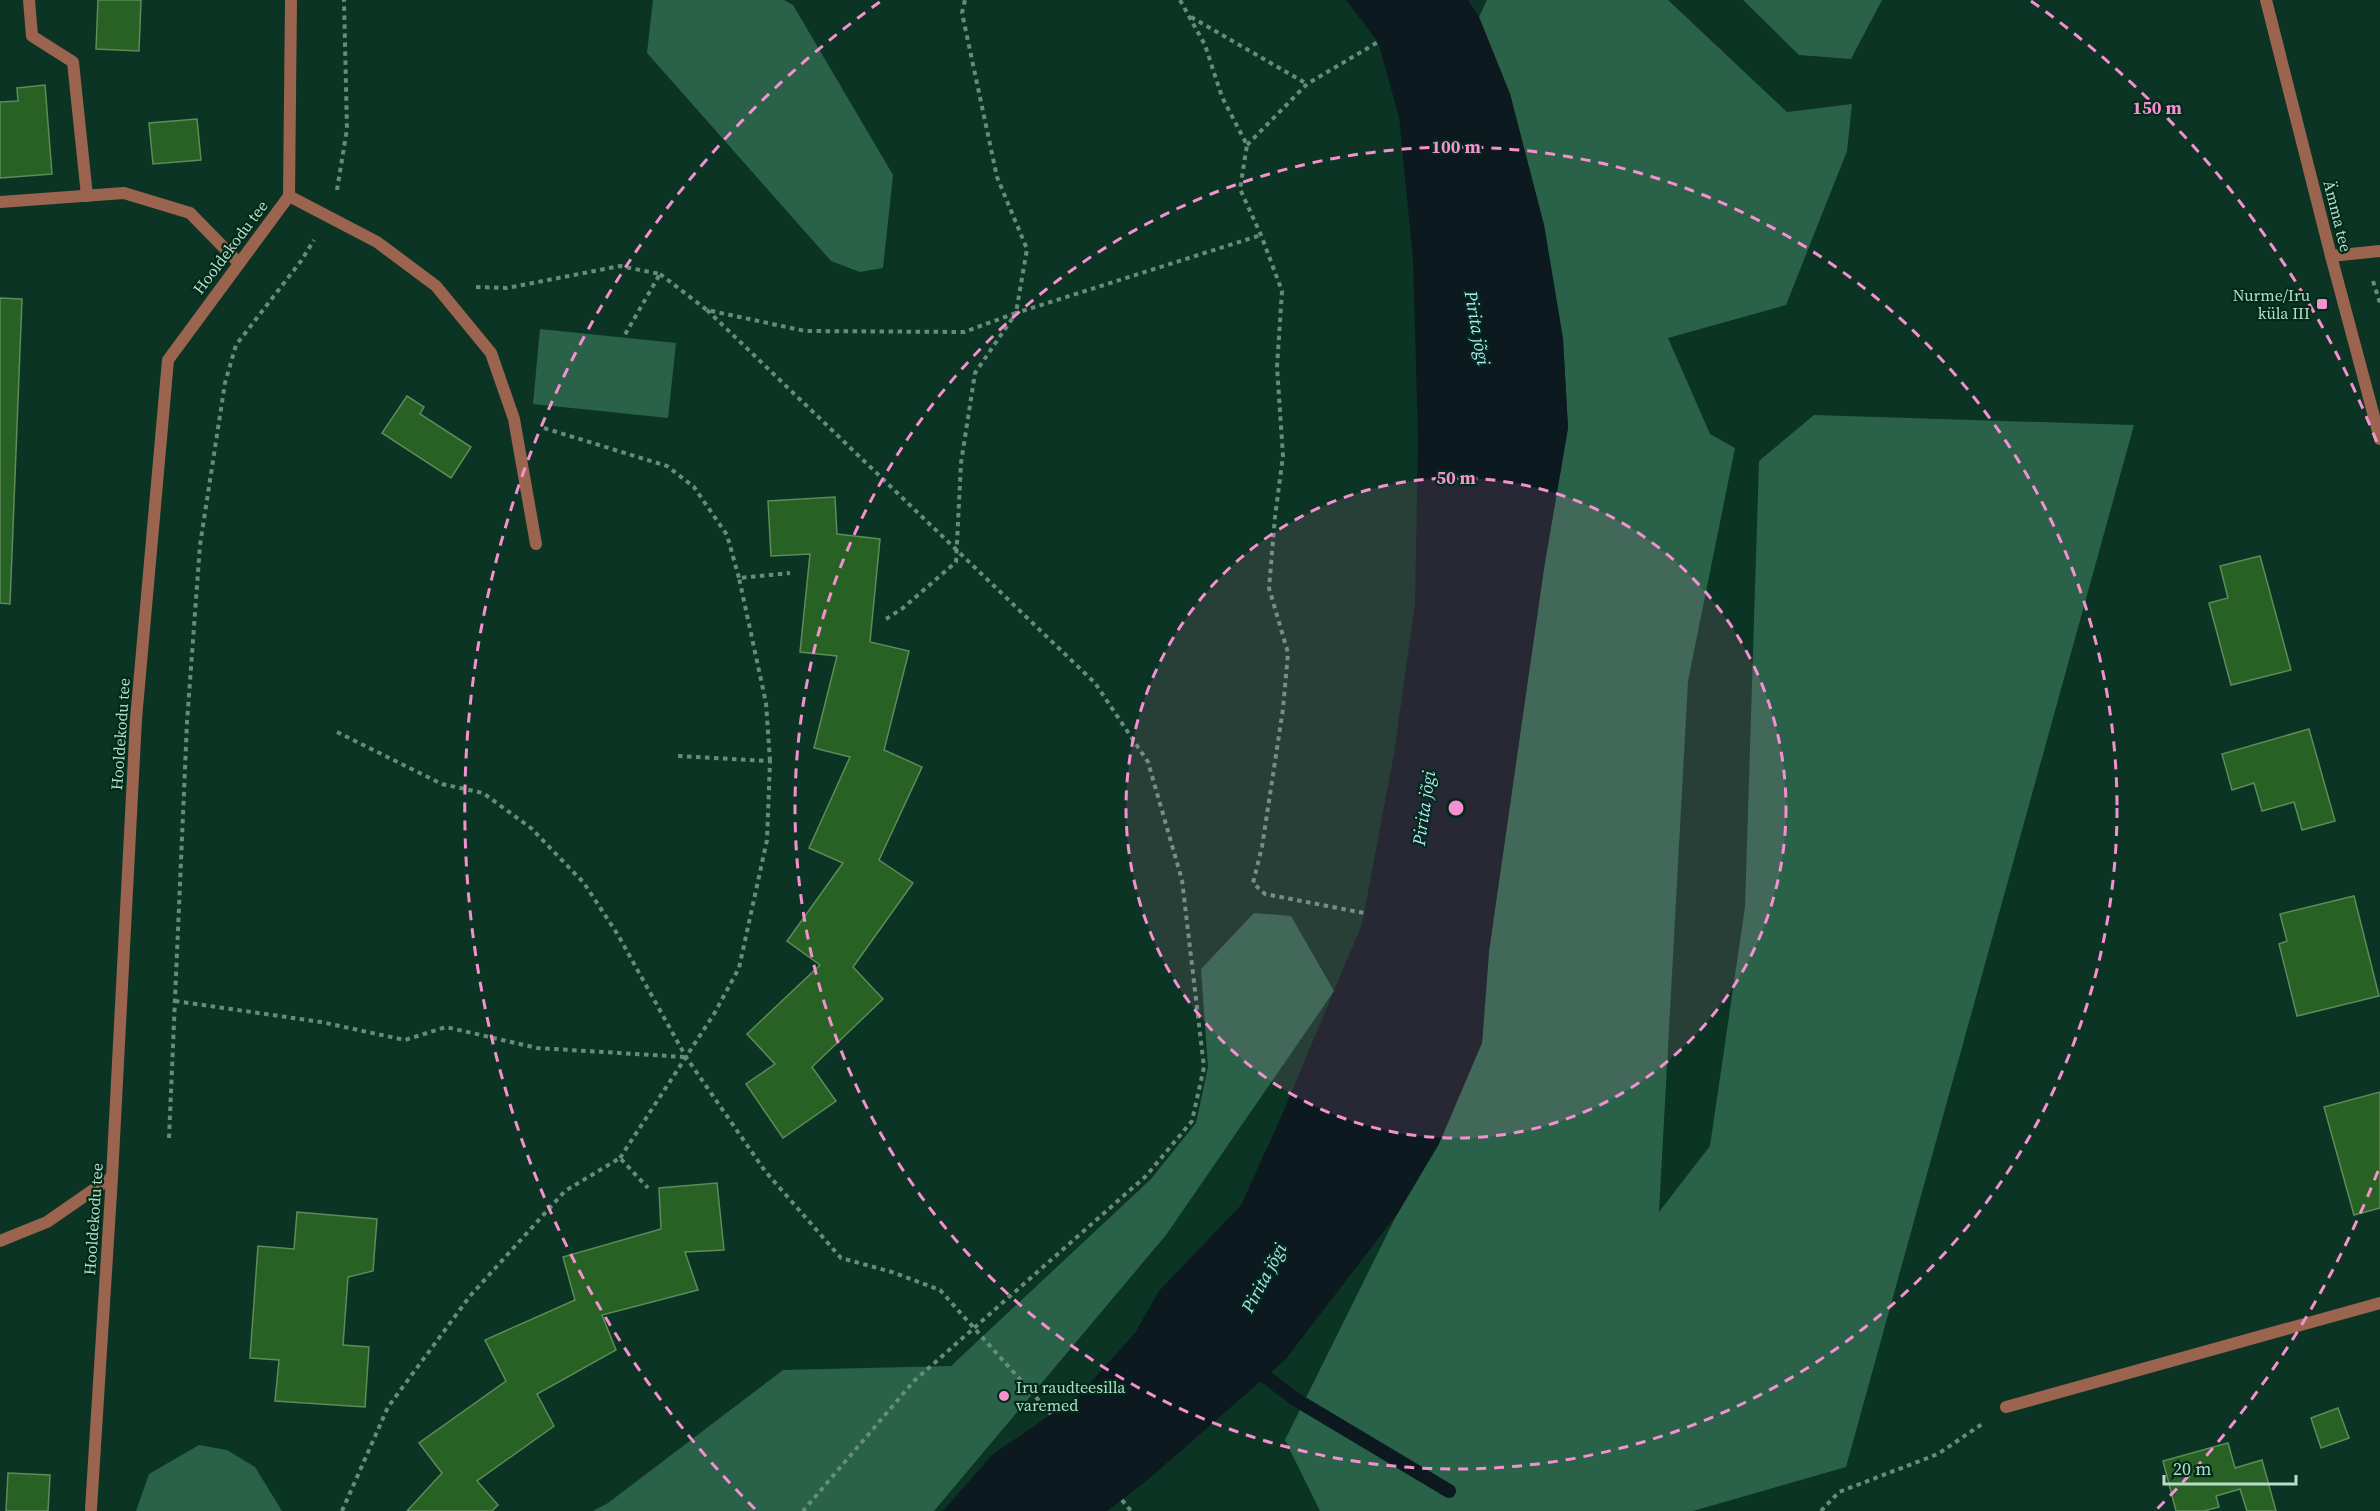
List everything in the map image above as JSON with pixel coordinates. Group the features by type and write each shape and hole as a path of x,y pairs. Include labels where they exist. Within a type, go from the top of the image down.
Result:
{"street":[{"path":"29,0 32,36 73,62 87,196"},
{"name":"Hooldekodu tee","path":"91,1509 112,1177 136,719 168,360 289,196 291,0"},
{"name":"Ämma tee","path":"2266,0 2380,439"},
{"path":"0,202 124,194 190,213 239,263"},
{"path":"289,196 377,242 436,286 490,353 514,419 536,544"},
{"path":"2331,256 2380,251"},
{"path":"0,1240 47,1222 112,1177"},
{"path":"2006,1407 2380,1304"}],"path":[{"path":"169,1138 187,722 200,544 225,383 236,345 301,261 329,216 339,184 347,129 344,0"},
{"path":"886,619 903,608 956,562 961,463 975,373 1016,313 1027,249 997,177 963,13 965,0"},
{"path":"1180,0 1205,45 1222,97 1247,145"},
{"path":"1189,15 1307,84"},
{"path":"1364,913 1265,894 1253,883 1262,847 1281,720 1288,653 1269,588 1283,456 1277,367 1282,291 1261,235 1240,189 1247,145 1307,84 1378,42"},
{"path":"707,310 805,331 963,332 1261,235"},
{"path":"436,286 507,288 620,266 660,274 707,310 1095,683 1148,762 1182,880 1204,1067 1192,1121 1146,1176 914,1381 803,1511"},
{"path":"623,338 660,274"},
{"path":"342,1511 388,1407 470,1296 565,1191 620,1158 714,1014 739,968 767,840 770,761 766,704 728,535 694,487 667,466 514,419"},
{"path":"739,578 790,573"},
{"path":"337,732 442,784 483,793 531,828 585,884 618,935 686,1057 765,1171 841,1258 892,1272 940,1290 1051,1414"},
{"path":"676,756 770,761"},
{"path":"175,1001 321,1022 405,1040 446,1027 537,1048 686,1057"},
{"path":"620,1158 648,1188"},
{"path":"1821,1511 1839,1492 1938,1454 2006,1407"},
{"path":"1122,1500 1131,1511"}],"green space":[{"path":"653,0 784,0 793,5 893,175 883,268 860,272 831,261 647,53"},
{"path":"1487,0 1668,0 1787,112 1852,104 1847,151 1786,305 1668,338 1710,434 1735,448 1688,681 1659,1212 1710,1146 1745,907 1759,461 1814,415 2134,425 1846,1467 1693,1511 1320,1511 1285,1440 1482,1043 1489,951 1544,568 1568,428 1563,339 1544,225 1510,94 1479,17"},
{"path":"1743,0 1882,0 1851,59 1799,55"},
{"path":"540,329 676,343 668,418 533,404"},
{"path":"1254,913 1291,916 1334,991 1166,1235 934,1511 593,1511 608,1503 783,1370 951,1366 1151,1179 1196,1123 1208,1067 1201,969"},
{"path":"199,1445 227,1450 255,1467 282,1511 136,1511 149,1474"}],"water":[{"name":"Pirita jõgi","path":"1346,0 1468,0 1479,17 1510,94 1544,225 1563,339 1568,428 1544,568 1489,951 1482,1043 1439,1144 1398,1213 1285,1360 1144,1483 1107,1511 943,1511 992,1455 1079,1395 1135,1333 1159,1291 1241,1205 1281,1117 1362,924 1394,753 1415,604 1418,439 1413,259 1399,117 1378,42"}],"building":[{"path":"98,0 141,0 139,51 96,49"},
{"path":"45,85 52,174 0,178 0,102 18,101 17,88"},
{"path":"197,119 201,160 153,164 149,123"},
{"path":"0,298 22,299 10,604 0,603"},
{"path":"407,396 424,407 420,414 471,447 451,478 382,433"},
{"path":"835,497 837,534 880,539 870,642 909,651 884,750 922,767 879,860 913,883 853,967 883,999 812,1067 836,1101 783,1138 746,1084 775,1064 747,1034 820,965 787,941 843,863 809,848 850,757 814,748 837,656 800,652 810,554 771,556 768,501"},
{"path":"2260,556 2291,670 2231,685 2209,603 2228,598 2220,566"},
{"path":"2309,729 2335,821 2302,830 2294,802 2262,811 2254,783 2232,790 2222,754"},
{"path":"2354,896 2379,996 2297,1016 2279,944 2287,941 2280,914"},
{"path":"2380,1092 2380,1208 2354,1215 2324,1107"},
{"path":"717,1183 724,1250 685,1252 698,1290 602,1315 616,1350 537,1394 554,1426 477,1481 498,1505 492,1511 407,1511 442,1473 419,1443 506,1381 485,1340 575,1300 563,1257 661,1229 659,1188"},
{"path":"297,1212 377,1219 373,1271 348,1277 343,1345 369,1347 365,1407 275,1401 279,1360 250,1358 258,1246 294,1249"},
{"path":"2338,1408 2349,1438 2321,1448 2311,1418"},
{"path":"2228,1443 2235,1468 2262,1460 2276,1511 2247,1511 2240,1489 2216,1496 2219,1507 2204,1511 2176,1511 2163,1461"},
{"path":"8,1473 50,1475 48,1511 6,1511"}],"waterway":[{"path":"1253,1367 1295,1399 1449,1491"}],"place":[{"name":"Nurme/Iru küla III","path":"2322,304"},
{"name":"Iru raudteesilla varemed","path":"1004,1396"}]}
